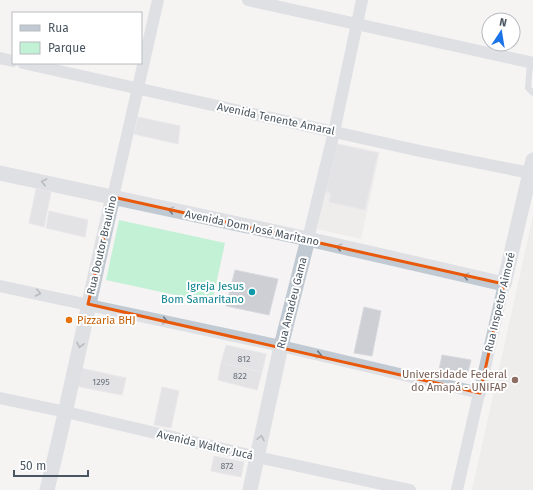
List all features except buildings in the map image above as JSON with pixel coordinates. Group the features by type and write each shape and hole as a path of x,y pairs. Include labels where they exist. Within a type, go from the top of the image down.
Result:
{"street":[{"name":"Rua Doutor Braulino","path":"47,490 66,412 88,304 158,0"},
{"path":"248,0 532,62"},
{"name":"Rua Amadeu Gama","path":"250,490 281,346 334,132 362,0"},
{"path":"0,58 12,61"},
{"name":"Avenida Tenente Amaral","path":"27,64 334,132 532,166"},
{"name":"Rua Inspetor Aimoré","path":"457,490 532,166"},
{"name":"Avenida Dom José Maritano","path":"0,173 504,284"},
{"path":"0,286 281,346 480,393"},
{"name":"Avenida Walter Jucá","path":"0,398 257,457 410,490"}],"lane":[{"path":"532,62 528,88 533,93"}],"highlighted area":[{"path":"113,197 504,284 480,393 88,304"}],"shaded area":[{"path":"336,143 380,152 361,239 317,229"},
{"name":"Universidade Federal do Amapá - UNIFAP","path":"533,216 533,490 472,490 521,270"}],"green space":[{"path":"119,220 225,243 212,303 106,280"}],"place":[{"name":"Igreja Jesus Bom Samaritano","path":"252,292"},
{"name":"Pizzaria BHJ","path":"69,320"},
{"name":"Universidade Federal do Amapá - UNIFAP","path":"515,380"}]}
